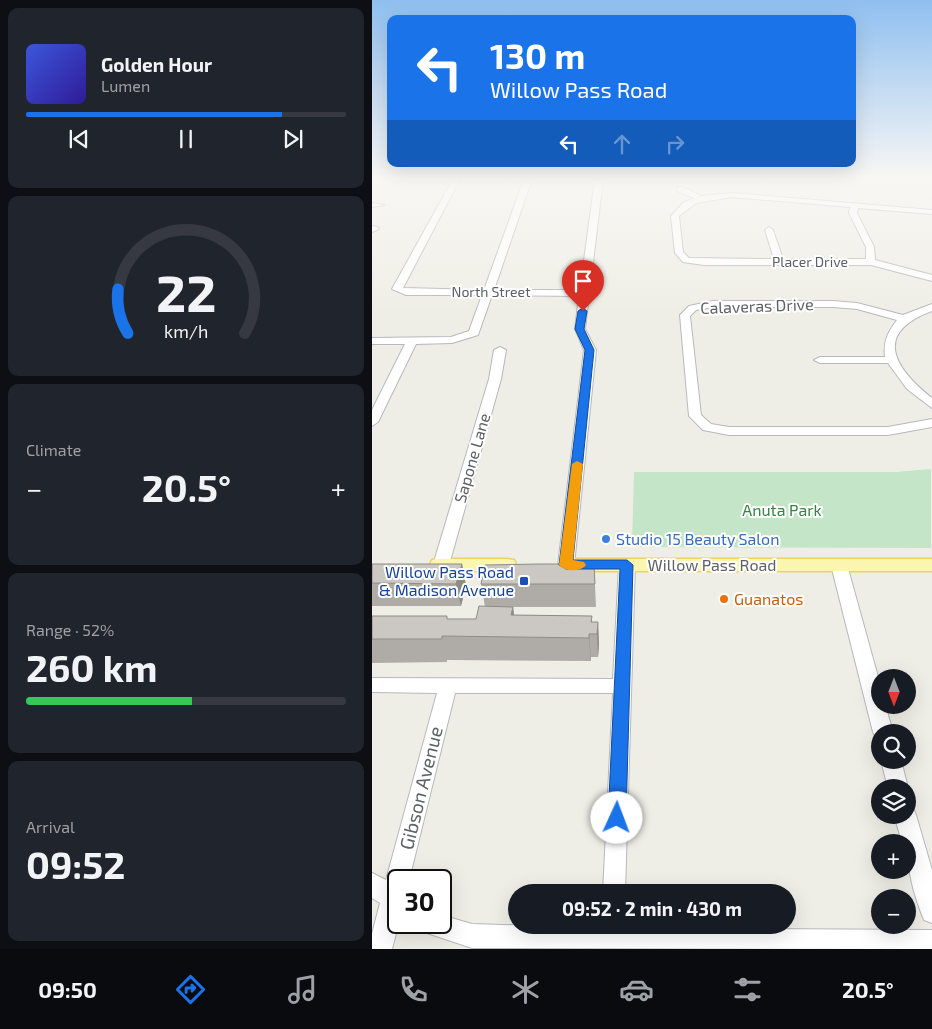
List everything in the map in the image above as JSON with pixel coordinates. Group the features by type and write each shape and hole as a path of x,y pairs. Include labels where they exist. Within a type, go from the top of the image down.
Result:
{"main road":[{"path":"422,565 527,565"},
{"name":"Willow Pass Road","path":"546,565 932,565"}],"street":[{"name":"North Street","path":"433,223 397,289 406,292 586,292"},
{"path":"372,341 452,340 474,333 513,223"},
{"path":"566,565 590,350 580,329 594,223"},
{"name":"Placer Drive","path":"676,223 679,253 686,260 704,262 871,262 903,268 932,278"},
{"path":"858,223 870,247 871,262"},
{"path":"769,230 779,262"},
{"name":"Calaveras Drive","path":"905,319 857,306 833,304 713,304 693,308 685,315 695,416 707,427 729,431 888,431 932,423"},
{"path":"932,307 905,319 891,335 890,360 906,384 932,404"},
{"path":"372,422 378,398 412,341"},
{"name":"Sapone Lane","path":"441,565 500,350"},
{"path":"820,360 890,360"},
{"path":"614,884 627,565"},
{"path":"839,565 881,724"},
{"path":"372,685 621,686"},
{"name":"Gibson Avenue","path":"403,869 448,685"},
{"path":"908,824 932,912"},
{"path":"372,884 387,894"},
{"name":"Gibson Avenue","path":"380,949 387,928"},
{"path":"452,930 472,936 932,942"}],"green space":[{"name":"Anuta Park","path":"931,469 931,548 632,547 634,472 896,472"}],"building":[{"path":"372,564 462,564 456,584 372,583"},
{"path":"594,564 595,584 481,584 485,565"},
{"path":"479,606 513,607 511,615 592,616 591,622 598,622 597,634 589,634 589,638 442,636 442,639 372,639 372,616 447,616 447,619 476,619"}],"slow traffic":[{"path":"577,464 566,565 579,565"}],"place":[{"name":"Studio 15 Beauty Salon","path":"606,539"},
{"name":"Willow Pass Road & Madison Avenue","path":"524,581"},
{"name":"Guanatos","path":"724,599"}],"route":[{"path":"583,311 580,329 590,350 566,565 627,565 617,818"}]}
